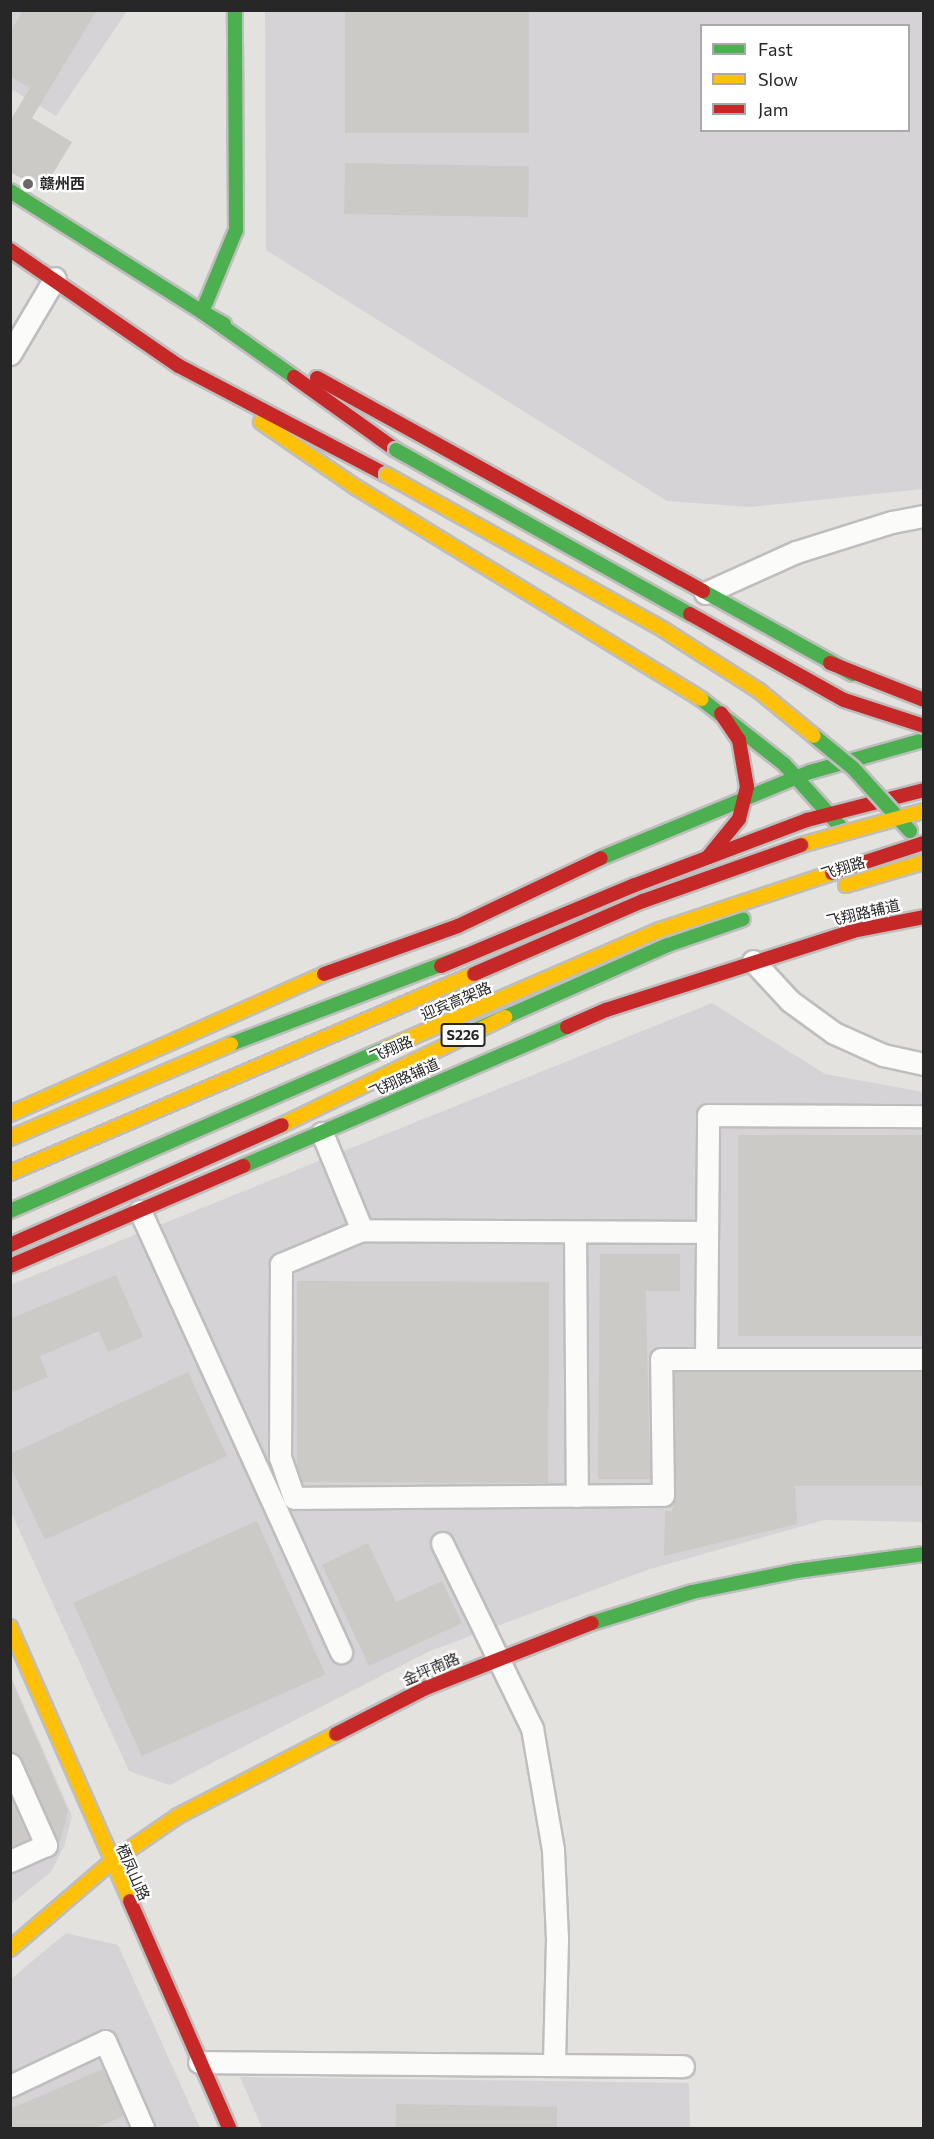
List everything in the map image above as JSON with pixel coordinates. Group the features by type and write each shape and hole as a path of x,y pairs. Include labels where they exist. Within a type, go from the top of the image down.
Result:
{"main road":[{"path":"202,312 236,230 235,10"},
{"path":"10,191 202,312 412,433 877,690 924,732"},
{"path":"10,250 55,278 357,488 638,658 721,713 797,777 830,814 876,876"},
{"path":"202,312 396,450 844,700 924,726"},
{"path":"179,366 387,475 664,630 758,690 853,768 924,844"},
{"path":"830,663 924,700"},
{"path":"708,857 730,833 745,798 744,755 721,713"},
{"path":"10,1113 357,960 458,926 551,879 745,798 797,777 899,744 924,740"},
{"path":"10,1152 466,955 708,857 830,814 924,790"},
{"name":"迎宾高架路","path":"10,1173 644,901 814,840 924,811"},
{"name":"迎宾高架路","path":"10,1211 660,930 924,844"},
{"name":"飞翔路","path":"776,908 924,862"},
{"name":"飞翔路","path":"10,1230 668,945 754,915"},
{"name":"飞翔路辅道","path":"10,1266 606,1010 753,961 853,931 924,917"},
{"path":"10,1138 296,1017 466,955"},
{"path":"10,1245 223,1153 506,1017"},
{"name":"金坪南路","path":"10,1949 111,1862 198,1805 426,1688 578,1627 692,1592 796,1571 924,1554"},
{"name":"栖凤山路","path":"10,1627 229,2128"}],"street":[{"path":"10,354 55,278"},
{"path":"705,593 844,536 924,516"},
{"path":"753,961 790,1001 834,1033 883,1055 924,1064"},
{"path":"706,1359 708,1115 924,1116"},
{"path":"322,1133 362,1230"},
{"path":"140,1211 341,1652"},
{"path":"707,1232 362,1230 281,1264 280,1457 294,1498 663,1495 661,1359 924,1359"},
{"path":"575,1232 577,1496"},
{"path":"442,1543 532,1728 553,1850 557,1939 554,2065"},
{"path":"10,1764 46,1845 10,1861"},
{"path":"10,2086 105,2041 143,2128"},
{"path":"199,2062 683,2066"}],"shaded area":[{"path":"11,11 127,11 56,116 11,89"},
{"path":"265,11 923,11 923,489 750,507 667,501 266,250"},
{"path":"712,1003 825,1074 923,1092 923,1522 824,1520 650,1569 430,1651 169,1785 129,1771 11,1512 10,1285"},
{"path":"10,1674 72,1816 64,1847 50,1873 11,1904"},
{"path":"66,1933 118,1945 200,2128 11,2128 11,1979"},
{"path":"240,2077 689,2083 690,2128 262,2128"}],"building":[{"path":"23,10 97,10 32,118 72,142 43,190 10,172 10,121 30,88 10,76 10,32"},
{"path":"345,10 529,10 529,133 345,133"},
{"path":"345,163 529,166 528,217 344,214"},
{"path":"738,1135 924,1135 924,1336 738,1336"},
{"path":"600,1254 680,1254 680,1291 646,1291 650,1479 598,1479"},
{"path":"116,1275 143,1337 108,1352 99,1331 40,1356 48,1377 10,1393 10,1319"},
{"path":"297,1281 549,1282 548,1483 302,1482 297,1467"},
{"path":"188,1372 227,1456 45,1540 10,1465 10,1454"},
{"path":"674,1372 924,1372 924,1486 795,1486 797,1524 664,1556 665,1511 672,1511 676,1495"},
{"path":"257,1521 325,1674 142,1756 73,1603"},
{"path":"368,1543 396,1602 442,1581 462,1623 369,1666 322,1565"},
{"path":"10,1677 68,1811 59,1845 22,1759 10,1751"},
{"path":"10,1797 29,1839 10,1847"},
{"path":"103,2069 124,2116 96,2128 10,2128 10,2109"},
{"path":"396,2104 557,2107 557,2128 396,2128"}],"traffic: fast":[{"path":"224,324 202,312 236,230 235,10"},
{"path":"10,191 202,312 294,377"},
{"path":"396,450 690,614"},
{"path":"703,591 853,674"},
{"path":"701,699 784,764 845,832"},
{"path":"814,736 853,768 910,831"},
{"path":"601,858 810,772 924,740"},
{"path":"478,1029 668,945 743,919"},
{"path":"231,1044 466,955"},
{"path":"243,1166 567,1027"},
{"path":"10,1211 389,1047"},
{"path":"592,1623 692,1592 796,1571 924,1554"}],"traffic: slow":[{"path":"261,422 357,488 701,699"},
{"path":"387,475 664,630 758,690 814,736"},
{"path":"801,845 924,811"},
{"path":"846,885 924,862"},
{"path":"389,1047 660,930 832,873"},
{"path":"10,1114 324,974"},
{"path":"10,1173 474,974"},
{"path":"282,1125 505,1017"},
{"path":"10,1138 231,1044"},
{"path":"10,1627 130,1901"},
{"path":"10,1949 111,1862 178,1816 336,1734"}],"traffic: jam":[{"path":"10,250 179,366 387,475"},
{"path":"294,377 396,450"},
{"path":"317,378 703,591"},
{"path":"690,614 844,700 924,726"},
{"path":"830,663 924,700"},
{"path":"708,857 739,819 747,787 739,740 721,713"},
{"path":"441,966 635,885 807,820 924,790"},
{"path":"832,873 924,843"},
{"path":"474,974 643,901 801,845"},
{"path":"324,974 458,926 601,858"},
{"path":"567,1027 606,1010 853,931 924,917"},
{"path":"10,1245 282,1125"},
{"path":"10,1266 243,1166"},
{"path":"336,1734 426,1688 592,1623"},
{"path":"130,1901 229,2128"}],"place":[{"name":"赣州西","path":"28,184"}]}
